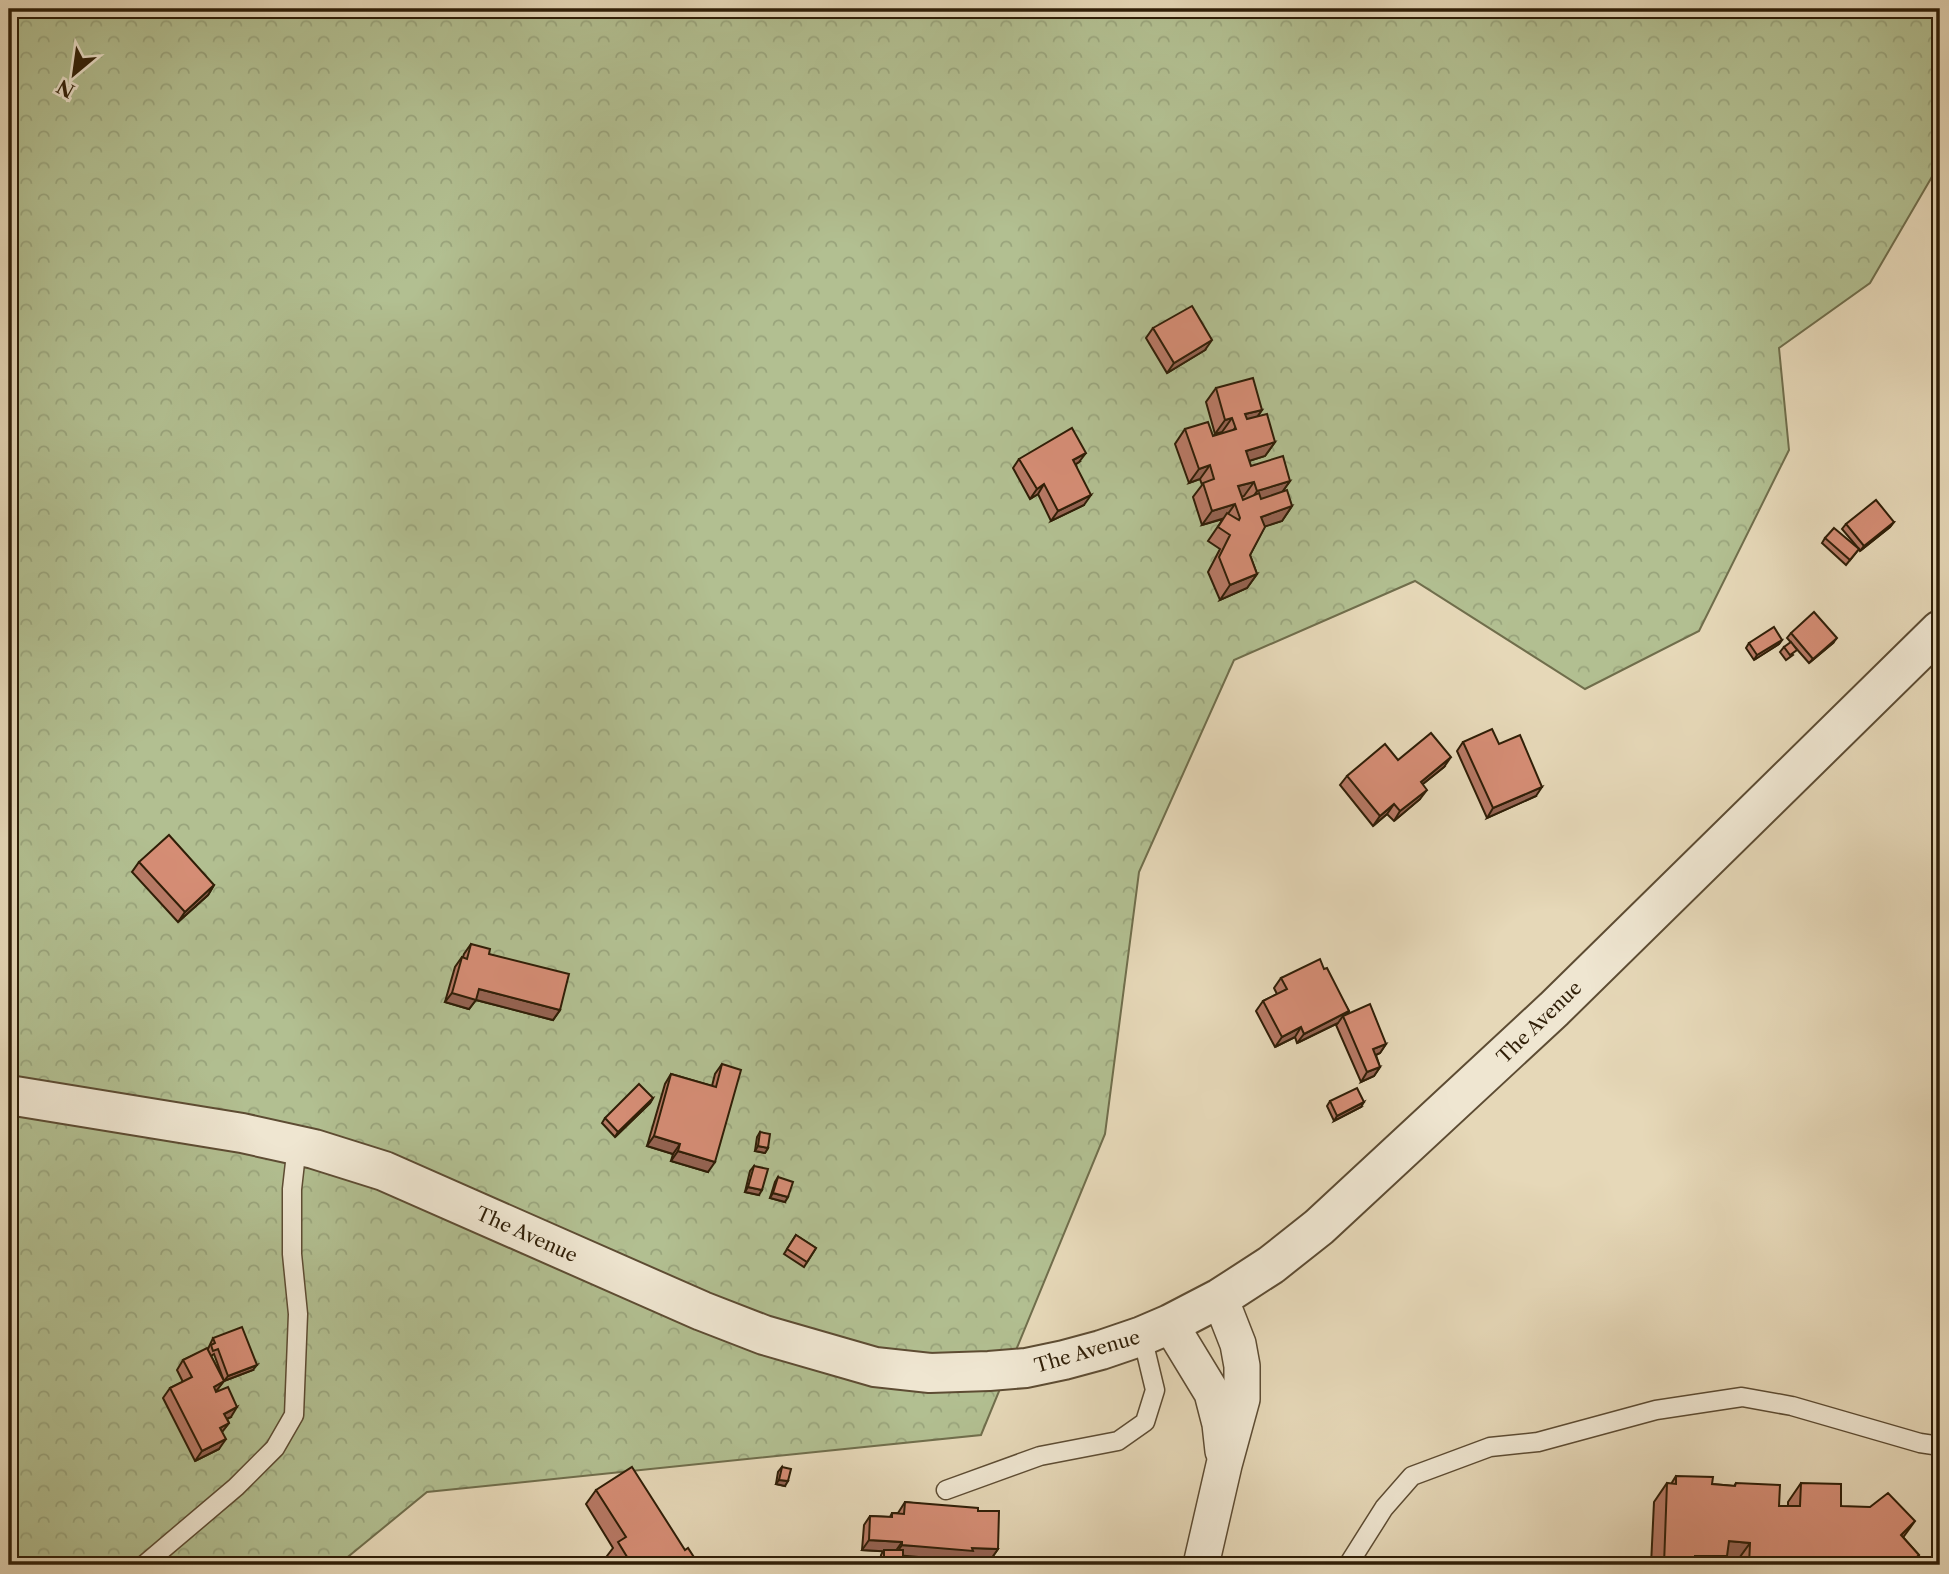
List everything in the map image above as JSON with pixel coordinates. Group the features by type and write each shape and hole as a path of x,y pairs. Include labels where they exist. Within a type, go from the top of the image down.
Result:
{"street":[{"name":"The Avenue","path":"9,1095 242,1133 314,1149 384,1171 702,1311 764,1335 875,1367 930,1373 1026,1368 1076,1357 1156,1330 1220,1298 1270,1265 1319,1227 1554,1009 1940,630"},
{"path":"1201,1565 1242,1399 1242,1366 1238,1344 1220,1298"},
{"path":"1156,1330 1212,1393 1220,1424 1224,1465"}],"lane":[{"path":"144,1565 236,1487 275,1448 294,1415 298,1314 292,1254 292,1189 297,1145"},
{"path":"946,1490 1040,1456 1118,1441 1145,1422 1155,1390 1156,1330"},
{"path":"1348,1565 1384,1508 1412,1476 1490,1447 1538,1442 1656,1410 1742,1397 1792,1406 1920,1443 1940,1446"}],"green space":[{"path":"9,9 1940,9 1940,163 1870,283 1779,348 1789,450 1699,631 1585,689 1415,581 1234,660 1139,872 1105,1134 981,1435 427,1492 338,1565 9,1565"}],"building":[{"path":"1192,306 1212,340 1174,363 1153,328"},
{"path":"1253,378 1262,410 1245,414 1247,419 1267,414 1275,442 1246,451 1251,466 1283,456 1290,481 1257,491 1254,482 1238,486 1243,500 1259,493 1261,499 1287,490 1292,506 1261,517 1265,527 1250,555 1257,574 1230,585 1219,557 1230,535 1218,527 1227,513 1239,520 1240,518 1235,504 1212,511 1203,483 1214,479 1210,465 1199,469 1185,429 1208,422 1213,436 1236,429 1232,418 1225,420 1216,388"},
{"path":"1072,428 1086,453 1073,460 1091,495 1058,511 1044,484 1037,489 1019,459"},
{"path":"1876,500 1894,522 1864,546 1846,524"},
{"path":"1834,528 1859,549 1850,560 1825,538"},
{"path":"1814,612 1837,638 1813,659 1791,633"},
{"path":"1774,627 1782,640 1757,655 1749,643"},
{"path":"1791,642 1797,650 1790,655 1784,647"},
{"path":"1492,729 1499,744 1520,735 1542,787 1493,808 1463,742"},
{"path":"1431,733 1451,757 1421,782 1427,790 1400,811 1394,804 1380,816 1347,776 1385,744 1398,760"},
{"path":"169,835 214,885 185,912 139,862"},
{"path":"471,944 490,949 489,954 569,974 560,1010 479,989 476,1000 452,993 462,957 467,959"},
{"path":"1320,959 1349,1011 1304,1034 1301,1027 1282,1037 1263,1001 1287,989 1281,978"},
{"path":"1370,1004 1386,1044 1373,1049 1380,1067 1367,1072 1343,1016"},
{"path":"722,1064 741,1070 715,1162 678,1151 680,1144 654,1136 671,1074 716,1087"},
{"path":"639,1084 653,1098 618,1132 605,1118"},
{"path":"1357,1088 1364,1102 1337,1116 1330,1101"},
{"path":"760,1132 770,1134 768,1148 758,1146"},
{"path":"754,1166 768,1169 762,1190 748,1187"},
{"path":"778,1177 793,1182 788,1197 773,1193"},
{"path":"796,1235 816,1248 807,1262 787,1249"},
{"path":"242,1327 257,1365 228,1376 218,1349 213,1351 213,1338"},
{"path":"207,1348 224,1381 214,1387 216,1392 228,1387 237,1407 224,1414 229,1423 220,1428 226,1439 202,1451 170,1388 192,1377 183,1360"},
{"path":"632,1467 685,1550 688,1548 699,1565 632,1565 618,1542 626,1537 596,1490"},
{"path":"782,1467 791,1469 788,1481 779,1480"},
{"path":"1676,1476 1713,1477 1712,1484 1735,1486 1736,1483 1780,1485 1779,1506 1800,1506 1801,1483 1841,1484 1841,1506 1870,1507 1888,1493 1915,1521 1901,1535 1919,1555 1908,1565 1749,1565 1750,1543 1729,1541 1727,1556 1695,1556 1695,1565 1664,1565 1667,1483 1676,1484"},
{"path":"905,1502 999,1511 998,1549 972,1548 973,1551 869,1540 870,1516 892,1517 892,1513 904,1514"},
{"path":"884,1550 903,1550 903,1565 884,1565"}]}
